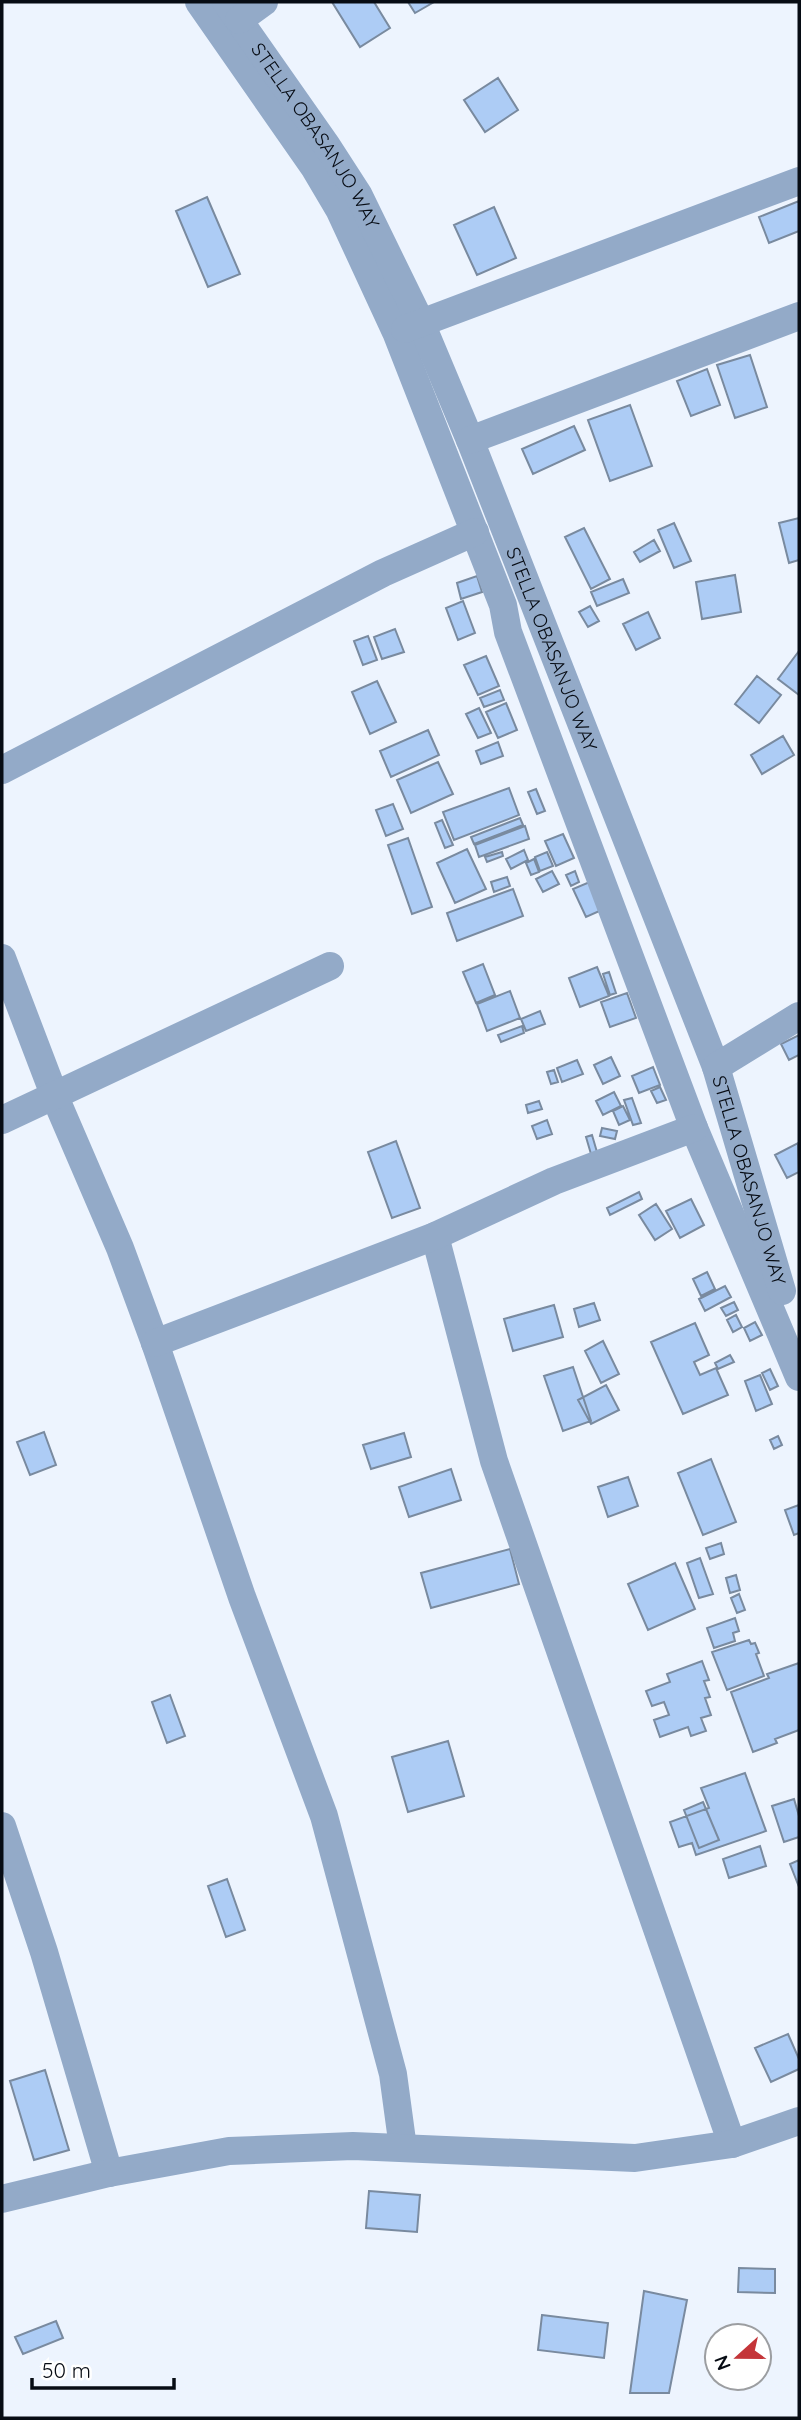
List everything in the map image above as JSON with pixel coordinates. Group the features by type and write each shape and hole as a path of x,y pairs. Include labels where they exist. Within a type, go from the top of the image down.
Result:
{"street":[{"path":"199,2 314,167 409,328 474,532 503,605 508,632 694,1128 799,1377"},
{"path":"233,11 264,2"},
{"name":"STELLA OBASANJO WAY","path":"233,11 358,194 409,328 470,440 716,1067 790,1282 799,1332"},
{"path":"409,328 799,181"},
{"path":"470,440 799,316"},
{"path":"2,770 383,573 474,532"},
{"path":"2,958 55,1097 120,1248 242,1597 324,1816 393,2074 403,2148"},
{"path":"2,1120 330,966"},
{"path":"716,1067 799,1016"},
{"path":"155,1343 435,1236 554,1181 694,1128"},
{"path":"435,1236 495,1461 732,2144"},
{"path":"2,1826 44,1952 109,2173"},
{"path":"2,2199 109,2173 229,2151 352,2146 635,2158 732,2144 799,2121"}],"building":[{"path":"332,2 374,2 390,28 360,47"},
{"path":"408,2 434,2 415,13"},
{"path":"498,78 518,110 485,132 464,100"},
{"path":"207,197 240,274 208,287 176,211"},
{"path":"799,201 799,231 769,243 759,217"},
{"path":"494,207 516,258 477,275 454,225"},
{"path":"750,355 767,407 735,418 717,365"},
{"path":"707,369 720,405 691,416 677,381"},
{"path":"630,405 652,466 610,481 588,420"},
{"path":"574,426 585,450 533,474 522,449"},
{"path":"799,518 799,560 789,563 779,523"},
{"path":"674,523 691,561 674,568 658,530"},
{"path":"584,528 610,579 591,589 565,537"},
{"path":"654,540 660,551 640,562 634,552"},
{"path":"735,575 741,612 702,619 696,582"},
{"path":"477,576 482,592 461,599 457,583"},
{"path":"623,579 629,593 597,606 591,592"},
{"path":"463,601 475,633 458,640 446,608"},
{"path":"590,606 599,621 588,627 579,612"},
{"path":"648,612 660,638 636,650 623,624"},
{"path":"395,629 404,652 382,659 374,637"},
{"path":"368,636 377,660 363,665 354,641"},
{"path":"799,651 799,695 778,679"},
{"path":"486,656 499,686 478,695 464,665"},
{"path":"757,676 781,695 759,723 735,704"},
{"path":"377,681 396,722 370,734 352,692"},
{"path":"500,690 504,700 484,707 480,698"},
{"path":"506,703 517,730 498,738 486,712"},
{"path":"479,708 491,733 478,738 466,714"},
{"path":"428,730 439,755 391,777 380,751"},
{"path":"783,736 794,755 762,774 751,755"},
{"path":"498,742 503,756 481,764 476,751"},
{"path":"438,762 453,794 411,813 397,780"},
{"path":"509,788 519,815 454,840 443,812"},
{"path":"536,789 545,811 537,814 528,792"},
{"path":"393,804 403,829 386,836 376,810"},
{"path":"520,818 523,825 474,844 471,837"},
{"path":"442,820 453,845 445,848 435,823"},
{"path":"525,826 529,839 479,857 475,845"},
{"path":"563,834 574,858 556,866 545,841"},
{"path":"408,838 432,907 412,914 388,845"},
{"path":"467,849 486,889 455,903 437,863"},
{"path":"524,850 528,860 511,869 506,859"},
{"path":"502,852 503,856 487,862 485,857"},
{"path":"547,852 553,866 540,871 535,857"},
{"path":"534,859 539,872 531,875 526,863"},
{"path":"552,871 559,884 543,892 536,879"},
{"path":"575,871 579,882 571,886 566,875"},
{"path":"507,877 510,886 494,892 491,882"},
{"path":"592,881 604,909 586,917 573,889"},
{"path":"513,889 523,916 457,941 447,913"},
{"path":"483,964 495,995 476,1003 463,972"},
{"path":"597,967 609,996 580,1007 569,978"},
{"path":"609,972 616,993 610,995 603,974"},
{"path":"510,991 520,1018 487,1031 477,1004"},
{"path":"627,993 636,1018 610,1027 601,1002"},
{"path":"540,1011 545,1024 526,1031 521,1019"},
{"path":"522,1026 524,1033 501,1042 498,1035"},
{"path":"799,1035 799,1055 789,1060 781,1044"},
{"path":"611,1057 620,1076 603,1084 594,1065"},
{"path":"577,1060 583,1074 562,1082 557,1068"},
{"path":"653,1067 660,1085 639,1093 632,1076"},
{"path":"554,1070 558,1082 551,1084 547,1072"},
{"path":"660,1087 666,1100 657,1103 651,1091"},
{"path":"614,1092 621,1106 603,1115 596,1101"},
{"path":"632,1098 641,1123 633,1125 624,1100"},
{"path":"539,1101 542,1109 528,1113 526,1105"},
{"path":"623,1106 630,1120 619,1125 613,1111"},
{"path":"547,1120 552,1134 537,1139 532,1126"},
{"path":"602,1128 617,1131 615,1139 600,1136"},
{"path":"592,1135 597,1152 591,1154 586,1137"},
{"path":"396,1141 420,1208 392,1218 368,1152"},
{"path":"798,1143 799,1172 787,1178 775,1155"},
{"path":"639,1192 642,1199 610,1215 607,1208"},
{"path":"691,1199 704,1225 680,1238 666,1211"},
{"path":"656,1204 672,1229 655,1240 639,1215"},
{"path":"707,1272 715,1289 701,1296 693,1279"},
{"path":"725,1286 731,1297 705,1311 699,1299"},
{"path":"734,1302 738,1310 726,1316 721,1308"},
{"path":"594,1303 600,1320 579,1327 574,1309"},
{"path":"554,1305 563,1337 513,1351 504,1319"},
{"path":"736,1315 742,1327 733,1332 727,1320"},
{"path":"755,1322 762,1335 750,1341 744,1328"},
{"path":"695,1323 709,1355 694,1362 700,1375 716,1368 728,1395 683,1414 651,1342"},
{"path":"603,1341 619,1374 601,1383 585,1351"},
{"path":"730,1355 734,1362 718,1369 715,1363"},
{"path":"573,1367 591,1421 563,1431 544,1376"},
{"path":"770,1369 778,1386 770,1390 762,1373"},
{"path":"760,1375 772,1404 756,1411 745,1381"},
{"path":"606,1385 619,1410 591,1424 578,1400"},
{"path":"44,1432 56,1465 30,1475 17,1442"},
{"path":"404,1433 411,1457 371,1469 363,1445"},
{"path":"778,1436 782,1445 774,1449 770,1440"},
{"path":"711,1459 736,1522 703,1535 678,1473"},
{"path":"451,1469 461,1500 409,1517 399,1487"},
{"path":"628,1477 638,1506 608,1517 598,1487"},
{"path":"799,1505 799,1533 794,1535 785,1510"},
{"path":"721,1543 724,1554 710,1559 706,1548"},
{"path":"510,1549 519,1584 431,1608 421,1573"},
{"path":"700,1558 713,1594 699,1598 687,1563"},
{"path":"675,1563 695,1609 648,1630 628,1584"},
{"path":"736,1575 740,1590 730,1593 726,1578"},
{"path":"739,1594 745,1610 737,1613 731,1598"},
{"path":"735,1618 739,1631 733,1633 735,1641 714,1648 707,1628"},
{"path":"749,1640 751,1644 755,1643 764,1676 727,1690 712,1652"},
{"path":"702,1661 709,1680 704,1681 710,1697 705,1698 711,1715 701,1718 706,1731 691,1736 688,1727 660,1737 654,1720 669,1715 664,1702 652,1706 646,1691 670,1682 667,1674"},
{"path":"799,1663 799,1730 775,1739 777,1743 753,1752 731,1692 769,1678 767,1674"},
{"path":"170,1695 185,1736 167,1743 152,1702"},
{"path":"448,1741 464,1796 408,1812 392,1757"},
{"path":"745,1773 766,1831 696,1855 692,1843 679,1847 670,1822 709,1808 701,1788"},
{"path":"794,1799 799,1816 799,1837 784,1842 772,1806"},
{"path":"703,1802 719,1840 699,1848 684,1810"},
{"path":"760,1846 766,1866 729,1878 723,1859"},
{"path":"799,1860 799,1887 790,1864"},
{"path":"227,1879 245,1930 226,1937 208,1886"},
{"path":"788,2034 799,2059 799,2069 771,2082 755,2048"},
{"path":"45,2070 69,2150 34,2160 10,2081"},
{"path":"369,2191 420,2195 417,2232 366,2228"},
{"path":"739,2268 775,2269 775,2293 738,2292"},
{"path":"644,2291 687,2300 669,2393 630,2393"},
{"path":"542,2315 608,2323 604,2358 538,2350"},
{"path":"56,2321 63,2338 23,2354 15,2337"}]}
